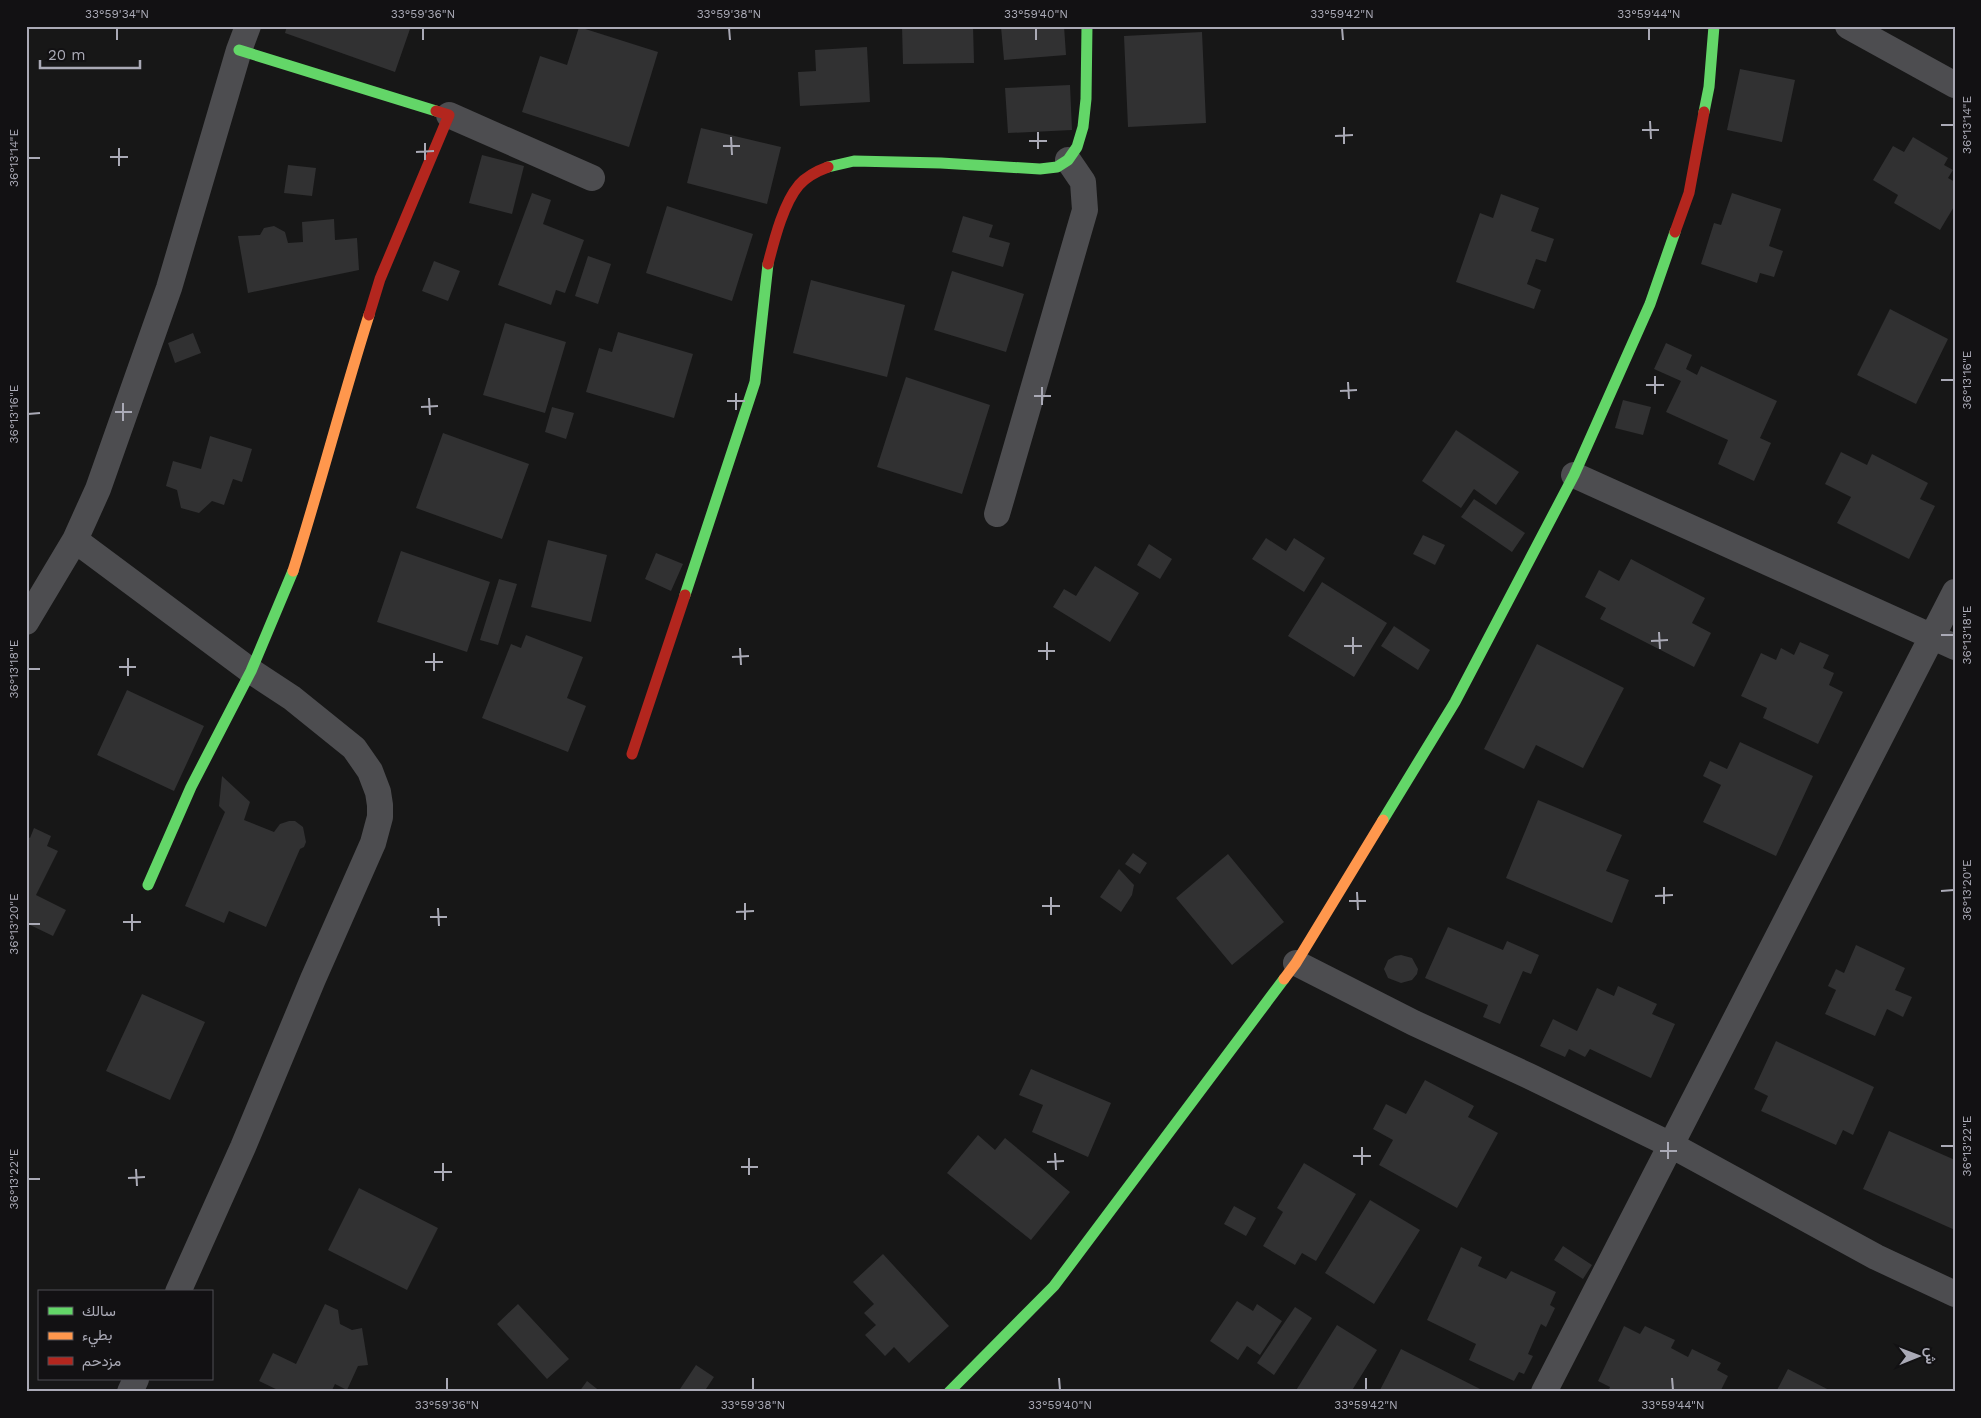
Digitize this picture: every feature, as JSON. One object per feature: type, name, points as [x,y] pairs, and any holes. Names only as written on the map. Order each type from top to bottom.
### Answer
[{"type":"street","points":[[632,754],[755,382],[768,265],[780,221],[798,186],[813,173],[829,166],[854,161],[942,163],[1040,169],[1057,167],[1068,160],[1077,147],[1083,127],[1086,99],[1087,26]]},
{"type":"street","points":[[949,1392],[1054,1286],[1296,963],[1455,702],[1574,475],[1650,304],[1689,192],[1709,87],[1714,26]]},
{"type":"street","points":[[1848,26],[1955,85]]},
{"type":"street","points":[[26,622],[75,540],[98,489],[169,288],[243,38],[449,115],[592,178]]},
{"type":"street","points":[[148,885],[191,787],[252,671],[288,582],[313,508],[347,383],[380,279],[449,115]]},
{"type":"street","points":[[997,514],[1085,210],[1083,182],[1068,160]]},
{"type":"street","points":[[1574,475],[1943,641]]},
{"type":"street","points":[[75,540],[252,671],[292,698],[354,748],[370,770],[375,781],[380,805],[380,817],[373,843],[313,979],[243,1147],[179,1290]]},
{"type":"street","points":[[1544,1392],[1671,1145],[1943,641],[1955,592]]},
{"type":"street","points":[[1296,963],[1414,1023],[1671,1145],[1876,1257],[1955,1294]]},
{"type":"street","points":[[130,1392],[136,1380]]},
{"type":"building","points":[[287,26],[411,26],[395,72],[285,33]]},
{"type":"building","points":[[840,26],[883,26],[883,29],[840,28]]},
{"type":"building","points":[[902,26],[973,26],[974,63],[903,64]]},
{"type":"building","points":[[1064,26],[1066,55],[1004,60],[1001,27]]},
{"type":"building","points":[[579,27],[658,52],[629,147],[522,112],[540,56],[567,65]]},
{"type":"building","points":[[1202,32],[1206,123],[1128,127],[1124,36]]},
{"type":"building","points":[[867,47],[870,102],[800,106],[798,72],[816,71],[815,50]]},
{"type":"building","points":[[1740,69],[1795,80],[1782,142],[1727,130]]},
{"type":"building","points":[[1070,85],[1072,130],[1008,133],[1005,88]]},
{"type":"building","points":[[701,128],[781,147],[767,204],[687,183]]},
{"type":"building","points":[[1913,137],[1948,158],[1944,165],[1953,170],[1948,178],[1955,182],[1955,205],[1940,230],[1894,203],[1898,195],[1873,180],[1893,146],[1904,152]]},
{"type":"building","points":[[482,155],[524,166],[512,214],[469,203]]},
{"type":"building","points":[[288,165],[316,168],[312,196],[284,193]]},
{"type":"building","points":[[532,193],[551,200],[543,224],[584,240],[565,293],[556,290],[551,305],[498,285]]},
{"type":"building","points":[[1732,193],[1781,209],[1769,246],[1783,251],[1774,277],[1760,273],[1757,283],[1701,264],[1714,223],[1721,225]]},
{"type":"building","points":[[1501,194],[1539,208],[1531,231],[1554,239],[1546,262],[1536,259],[1527,284],[1541,290],[1534,309],[1456,282],[1480,213],[1493,218]]},
{"type":"building","points":[[667,206],[753,234],[732,301],[646,273]]},
{"type":"building","points":[[963,216],[993,225],[989,237],[1010,243],[1003,267],[952,252]]},
{"type":"building","points":[[334,219],[335,240],[357,238],[359,270],[248,293],[238,236],[260,235],[264,228],[274,226],[285,232],[288,243],[303,242],[302,222]]},
{"type":"building","points":[[588,256],[611,264],[598,304],[575,296]]},
{"type":"building","points":[[434,261],[460,271],[448,301],[422,291]]},
{"type":"building","points":[[952,271],[1024,294],[1006,352],[934,330]]},
{"type":"building","points":[[811,280],[905,305],[887,377],[793,353]]},
{"type":"building","points":[[1890,309],[1948,339],[1916,404],[1857,375]]},
{"type":"building","points":[[505,323],[566,342],[545,413],[483,395]]},
{"type":"building","points":[[618,332],[693,354],[674,418],[586,392],[599,348],[612,352]]},
{"type":"building","points":[[193,333],[201,353],[175,363],[168,343]]},
{"type":"building","points":[[1666,343],[1692,355],[1686,369],[1697,375],[1701,366],[1777,401],[1760,438],[1771,443],[1754,481],[1718,464],[1728,440],[1666,412],[1681,381],[1654,369]]},
{"type":"building","points":[[906,377],[990,405],[962,494],[877,467]]},
{"type":"building","points":[[1623,400],[1651,407],[1643,435],[1615,428]]},
{"type":"building","points":[[552,407],[574,413],[566,439],[545,432]]},
{"type":"building","points":[[1456,430],[1519,472],[1496,505],[1474,489],[1461,508],[1422,481]]},
{"type":"building","points":[[443,433],[529,464],[502,539],[416,508]]},
{"type":"building","points":[[210,436],[252,449],[242,482],[233,479],[224,505],[212,501],[199,513],[181,508],[177,490],[166,486],[173,461],[201,469]]},
{"type":"building","points":[[1841,452],[1867,465],[1872,454],[1928,483],[1920,499],[1935,506],[1909,559],[1837,523],[1851,497],[1825,484]]},
{"type":"building","points":[[1474,499],[1525,533],[1512,552],[1461,517]]},
{"type":"building","points":[[1423,535],[1445,545],[1435,565],[1413,554]]},
{"type":"building","points":[[1266,538],[1286,551],[1294,538],[1325,558],[1304,592],[1252,559]]},
{"type":"building","points":[[548,540],[607,555],[591,622],[531,607]]},
{"type":"building","points":[[1149,544],[1172,559],[1160,579],[1137,565]]},
{"type":"building","points":[[401,551],[490,582],[467,652],[377,622]]},
{"type":"building","points":[[656,553],[683,564],[671,591],[645,579]]},
{"type":"building","points":[[1631,559],[1705,598],[1692,623],[1711,633],[1694,667],[1600,619],[1606,608],[1585,597],[1599,570],[1619,581]]},
{"type":"building","points":[[1095,566],[1139,593],[1110,642],[1053,607],[1064,589],[1076,596]]},
{"type":"building","points":[[499,579],[517,584],[498,645],[480,640]]},
{"type":"building","points":[[1322,582],[1387,623],[1354,677],[1288,636]]},
{"type":"building","points":[[1394,626],[1430,650],[1418,670],[1381,646]]},
{"type":"building","points":[[526,635],[583,657],[567,698],[586,706],[568,752],[482,718],[511,644],[521,648]]},
{"type":"building","points":[[1800,642],[1829,655],[1823,668],[1834,673],[1829,685],[1843,692],[1818,744],[1763,718],[1767,708],[1741,696],[1761,653],[1776,660],[1781,648],[1794,655]]},
{"type":"building","points":[[1537,644],[1624,688],[1583,768],[1536,745],[1524,769],[1484,749]]},
{"type":"building","points":[[127,690],[204,726],[174,791],[97,755]]},
{"type":"building","points":[[1740,742],[1813,776],[1776,856],[1703,822],[1721,785],[1703,776],[1710,761],[1727,769]]},
{"type":"building","points":[[222,776],[250,802],[244,820],[274,832],[280,824],[289,821],[295,821],[303,827],[306,842],[304,847],[300,849],[266,927],[229,911],[224,923],[185,906],[225,812],[219,806]]},
{"type":"building","points":[[1538,800],[1622,835],[1606,871],[1629,880],[1612,923],[1506,878]]},
{"type":"building","points":[[34,828],[51,836],[47,846],[58,851],[36,895],[66,910],[53,936],[26,923],[26,836],[30,838]]},
{"type":"building","points":[[1133,853],[1147,863],[1140,874],[1125,864]]},
{"type":"building","points":[[1228,854],[1284,922],[1232,965],[1176,898]]},
{"type":"building","points":[[1119,869],[1134,885],[1132,895],[1121,912],[1100,897]]},
{"type":"building","points":[[1448,927],[1503,950],[1507,941],[1539,955],[1531,974],[1523,971],[1500,1024],[1483,1017],[1488,1005],[1425,978]]},
{"type":"building","points":[[1856,945],[1905,968],[1895,990],[1912,997],[1903,1017],[1887,1009],[1875,1036],[1825,1014],[1836,990],[1828,986],[1836,969],[1844,973]]},
{"type":"building","points":[[1401,955],[1412,958],[1418,969],[1417,974],[1412,980],[1401,983],[1388,978],[1384,969],[1388,960]]},
{"type":"building","points":[[1618,986],[1657,1004],[1652,1014],[1675,1024],[1651,1078],[1590,1049],[1585,1057],[1569,1049],[1565,1057],[1540,1046],[1553,1019],[1577,1031],[1597,988],[1614,996]]},
{"type":"building","points":[[142,994],[205,1022],[170,1100],[106,1071]]},
{"type":"building","points":[[1776,1041],[1874,1087],[1853,1135],[1843,1130],[1836,1145],[1761,1111],[1768,1096],[1754,1089]]},
{"type":"building","points":[[1031,1069],[1111,1103],[1088,1157],[1032,1132],[1043,1105],[1019,1095]]},
{"type":"building","points":[[1425,1080],[1474,1106],[1468,1117],[1498,1133],[1457,1208],[1379,1165],[1393,1140],[1373,1129],[1386,1104],[1406,1114]]},
{"type":"building","points":[[1889,1131],[1955,1160],[1955,1230],[1863,1189]]},
{"type":"building","points":[[978,1135],[995,1150],[1005,1138],[1070,1192],[1031,1240],[947,1173]]},
{"type":"building","points":[[1304,1163],[1356,1194],[1316,1261],[1302,1253],[1295,1265],[1263,1246],[1283,1212],[1277,1208]]},
{"type":"building","points":[[359,1188],[438,1228],[407,1290],[328,1250]]},
{"type":"building","points":[[1370,1200],[1420,1230],[1374,1304],[1325,1273]]},
{"type":"building","points":[[1234,1206],[1256,1218],[1246,1236],[1224,1224]]},
{"type":"building","points":[[1563,1246],[1592,1265],[1583,1279],[1554,1260]]},
{"type":"building","points":[[1461,1247],[1482,1257],[1478,1266],[1506,1279],[1511,1271],[1556,1292],[1550,1305],[1555,1308],[1546,1327],[1541,1324],[1528,1354],[1533,1356],[1524,1374],[1519,1372],[1514,1381],[1469,1360],[1476,1344],[1427,1320]]},
{"type":"building","points":[[883,1254],[949,1326],[909,1363],[894,1347],[885,1356],[865,1335],[876,1325],[864,1313],[874,1304],[853,1282]]},
{"type":"building","points":[[1237,1301],[1253,1311],[1257,1304],[1282,1321],[1260,1355],[1247,1346],[1238,1360],[1210,1341]]},
{"type":"building","points":[[325,1304],[338,1310],[340,1324],[352,1330],[362,1328],[368,1365],[358,1366],[347,1390],[335,1384],[332,1390],[336,1392],[282,1392],[259,1381],[273,1353],[296,1364]]},
{"type":"building","points":[[518,1304],[569,1359],[547,1379],[497,1324]]},
{"type":"building","points":[[1295,1307],[1312,1318],[1274,1375],[1257,1363]]},
{"type":"building","points":[[1337,1325],[1377,1350],[1351,1392],[1295,1392]]},
{"type":"building","points":[[1624,1326],[1640,1334],[1645,1326],[1675,1340],[1671,1348],[1688,1357],[1692,1349],[1721,1363],[1717,1370],[1728,1376],[1720,1392],[1608,1392],[1610,1387],[1598,1381]]},
{"type":"building","points":[[1401,1349],[1486,1392],[1379,1392]]},
{"type":"building","points":[[696,1365],[714,1377],[704,1392],[678,1392]]},
{"type":"building","points":[[1788,1369],[1833,1392],[1776,1392]]},
{"type":"building","points":[[587,1381],[601,1392],[579,1392]]},
{"type":"traffic: fast","points":[[828,167],[854,161],[941,163],[1040,169],[1057,167],[1068,160],[1077,147],[1083,127],[1086,99],[1087,26]]},
{"type":"traffic: fast","points":[[1704,112],[1709,87],[1714,26]]},
{"type":"traffic: fast","points":[[239,50],[436,111]]},
{"type":"traffic: fast","points":[[1383,820],[1455,702],[1574,475],[1650,304],[1675,232]]},
{"type":"traffic: fast","points":[[685,595],[755,382],[768,264]]},
{"type":"traffic: fast","points":[[148,885],[191,787],[251,671],[293,571]]},
{"type":"traffic: fast","points":[[949,1392],[1054,1286],[1284,979]]},
{"type":"traffic: slow","points":[[293,571],[369,315]]},
{"type":"traffic: slow","points":[[1284,979],[1296,963],[1383,820]]},
{"type":"traffic: jam","points":[[369,315],[380,279],[449,115],[436,111]]},
{"type":"traffic: jam","points":[[1675,232],[1689,193],[1704,112]]},
{"type":"traffic: jam","points":[[768,264],[780,223],[793,193],[805,179],[828,167]]},
{"type":"traffic: jam","points":[[632,754],[685,595]]}]
